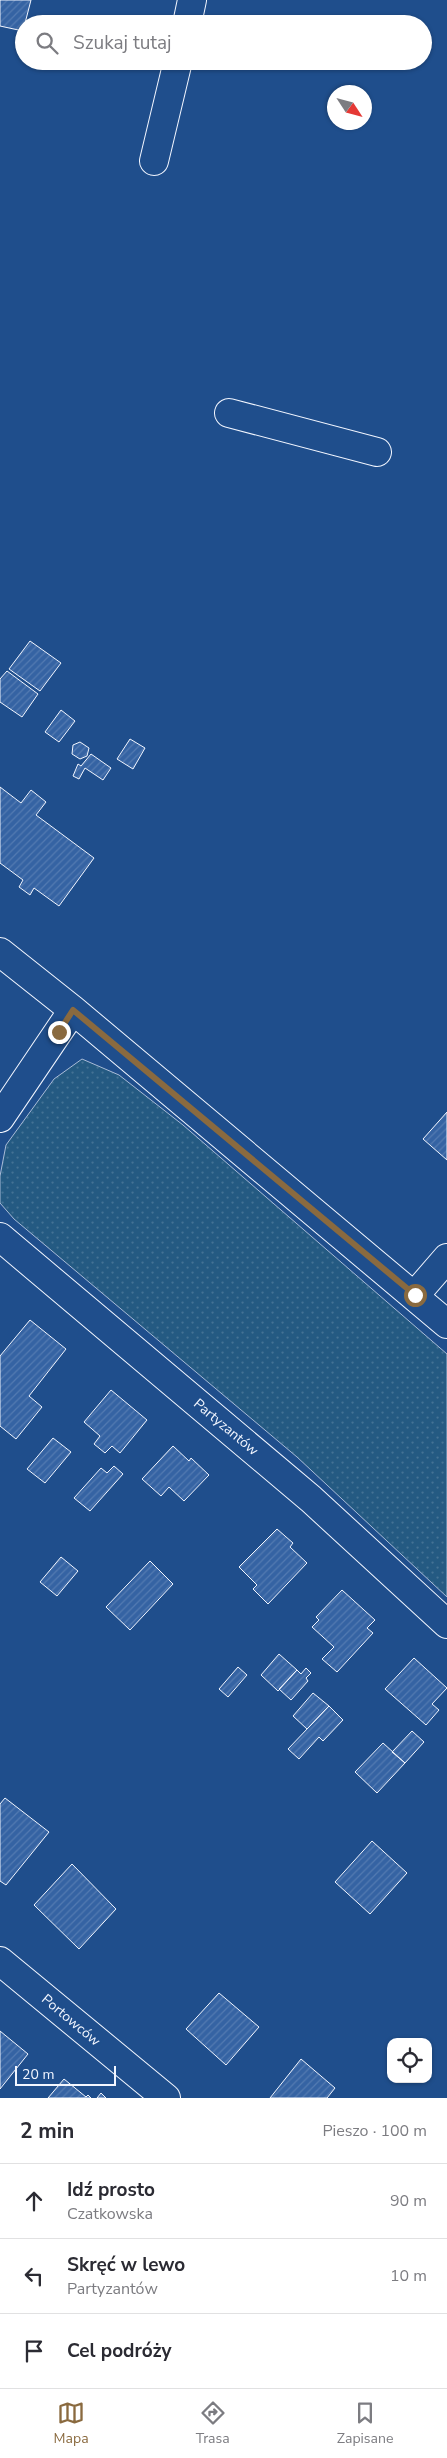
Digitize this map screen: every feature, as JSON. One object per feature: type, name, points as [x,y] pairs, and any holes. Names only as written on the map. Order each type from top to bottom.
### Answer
[{"type":"street","points":[[189,15],[192,0]]},
{"type":"street","points":[[154,162],[176,70]]},
{"type":"street","points":[[228,413],[377,452]]},
{"type":"street","points":[[0,952],[73,1010],[415,1295],[447,1324]]},
{"type":"street","points":[[0,1118],[73,1010]]},
{"type":"street","name":"Partyzantów","points":[[0,1237],[311,1499],[447,1624]]},
{"type":"street","points":[[415,1295],[447,1258]]},
{"type":"street","name":"Portowców","points":[[0,1961],[166,2098]]},
{"type":"shaded area","points":[[82,1059],[119,1075],[183,1125],[447,1354],[447,1597],[297,1457],[14,1219],[0,1203],[0,1176],[6,1145],[54,1079]]},
{"type":"building","points":[[0,0],[31,0],[27,15],[15,15],[15,29],[0,26]]},
{"type":"building","points":[[30,641],[61,663],[40,691],[9,669]]},
{"type":"building","points":[[7,671],[38,694],[22,717],[0,702],[0,679]]},
{"type":"building","points":[[61,710],[75,721],[59,742],[45,732]]},
{"type":"building","points":[[130,739],[145,748],[133,769],[117,759]]},
{"type":"building","points":[[80,742],[89,748],[87,756],[80,759],[72,754],[73,745]]},
{"type":"building","points":[[91,754],[111,768],[103,780],[85,768],[79,779],[73,776],[78,764],[81,766]]},
{"type":"building","points":[[0,787],[21,803],[31,790],[46,802],[36,815],[94,858],[59,906],[34,888],[30,895],[19,887],[23,880],[0,863]]},
{"type":"building","points":[[447,1112],[447,1160],[423,1139]]},
{"type":"building","points":[[30,1320],[66,1349],[29,1396],[42,1407],[16,1439],[0,1426],[0,1356]]},
{"type":"building","points":[[111,1390],[147,1420],[120,1453],[112,1446],[105,1453],[94,1444],[100,1436],[84,1422]]},
{"type":"building","points":[[53,1438],[71,1452],[45,1483],[27,1469]]},
{"type":"building","points":[[173,1446],[189,1461],[191,1458],[209,1475],[184,1501],[169,1487],[161,1496],[142,1479]]},
{"type":"building","points":[[114,1466],[123,1474],[90,1511],[74,1498],[101,1468],[107,1473]]},
{"type":"building","points":[[277,1529],[293,1543],[290,1547],[307,1563],[268,1604],[253,1589],[257,1585],[239,1567]]},
{"type":"building","points":[[61,1557],[78,1571],[57,1596],[40,1582]]},
{"type":"building","points":[[150,1561],[173,1584],[130,1630],[106,1607]]},
{"type":"building","points":[[342,1590],[375,1620],[367,1628],[373,1633],[337,1672],[322,1659],[334,1647],[312,1627],[319,1620],[316,1617]]},
{"type":"building","points":[[279,1654],[297,1670],[278,1691],[261,1675]]},
{"type":"building","points":[[414,1658],[447,1688],[432,1704],[439,1710],[426,1725],[385,1689]]},
{"type":"building","points":[[238,1667],[247,1675],[228,1697],[219,1689]]},
{"type":"building","points":[[306,1668],[311,1673],[306,1678],[308,1681],[291,1700],[279,1689],[297,1670],[301,1674]]},
{"type":"building","points":[[313,1693],[329,1706],[307,1729],[293,1716]]},
{"type":"building","points":[[329,1706],[343,1720],[323,1741],[319,1737],[299,1759],[288,1749]]},
{"type":"building","points":[[412,1731],[424,1742],[405,1763],[392,1752]]},
{"type":"building","points":[[383,1743],[405,1763],[377,1793],[355,1772]]},
{"type":"building","points":[[5,1798],[49,1832],[6,1885],[0,1881],[0,1804]]},
{"type":"building","points":[[372,1841],[407,1873],[370,1914],[335,1882]]},
{"type":"building","points":[[72,1864],[116,1909],[79,1949],[34,1905]]},
{"type":"building","points":[[219,1993],[259,2027],[226,2065],[186,2029]]},
{"type":"building","points":[[0,2031],[28,2054],[0,2089]]},
{"type":"building","points":[[301,2059],[335,2088],[327,2098],[270,2098]]},
{"type":"building","points":[[64,2079],[86,2097],[88,2095],[91,2098],[48,2098]]},
{"type":"building","points":[[101,2093],[106,2098],[97,2098]]},
{"type":"route","points":[[59,1032],[73,1010],[415,1295]]}]
